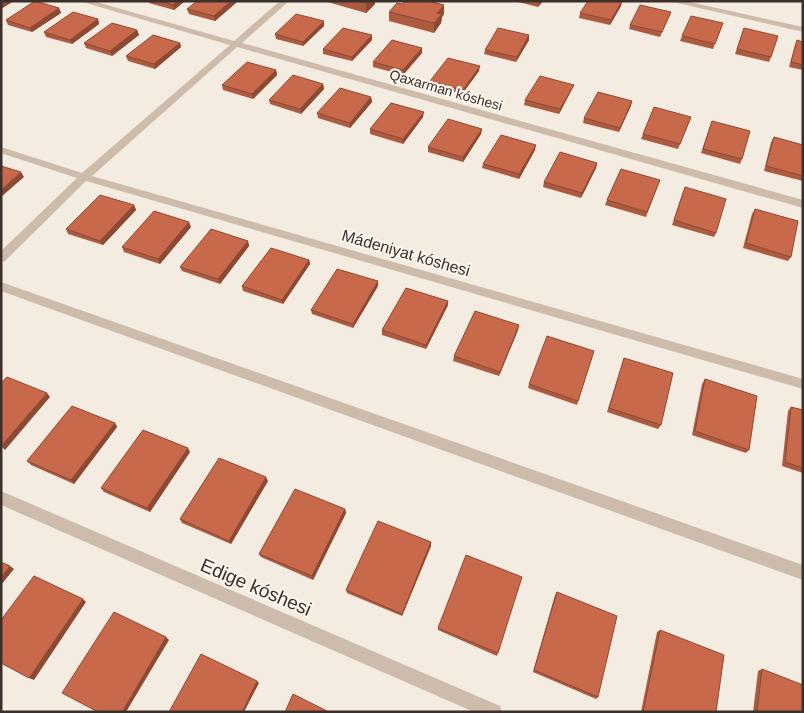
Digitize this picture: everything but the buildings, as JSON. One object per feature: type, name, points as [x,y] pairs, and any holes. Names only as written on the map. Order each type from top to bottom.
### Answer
[{"type":"street","name":"Qaxarman kóshesi","points":[[83,1],[803,204]]},
{"type":"street","points":[[1,258],[84,176],[236,45],[284,1]]},
{"type":"street","points":[[673,1],[803,30]]},
{"type":"street","name":"Mádeniyat kóshesi","points":[[1,150],[84,176],[803,384]]},
{"type":"street","points":[[1,286],[803,573]]},
{"type":"street","name":"Edige kóshesi","points":[[1,498],[494,712]]}]
